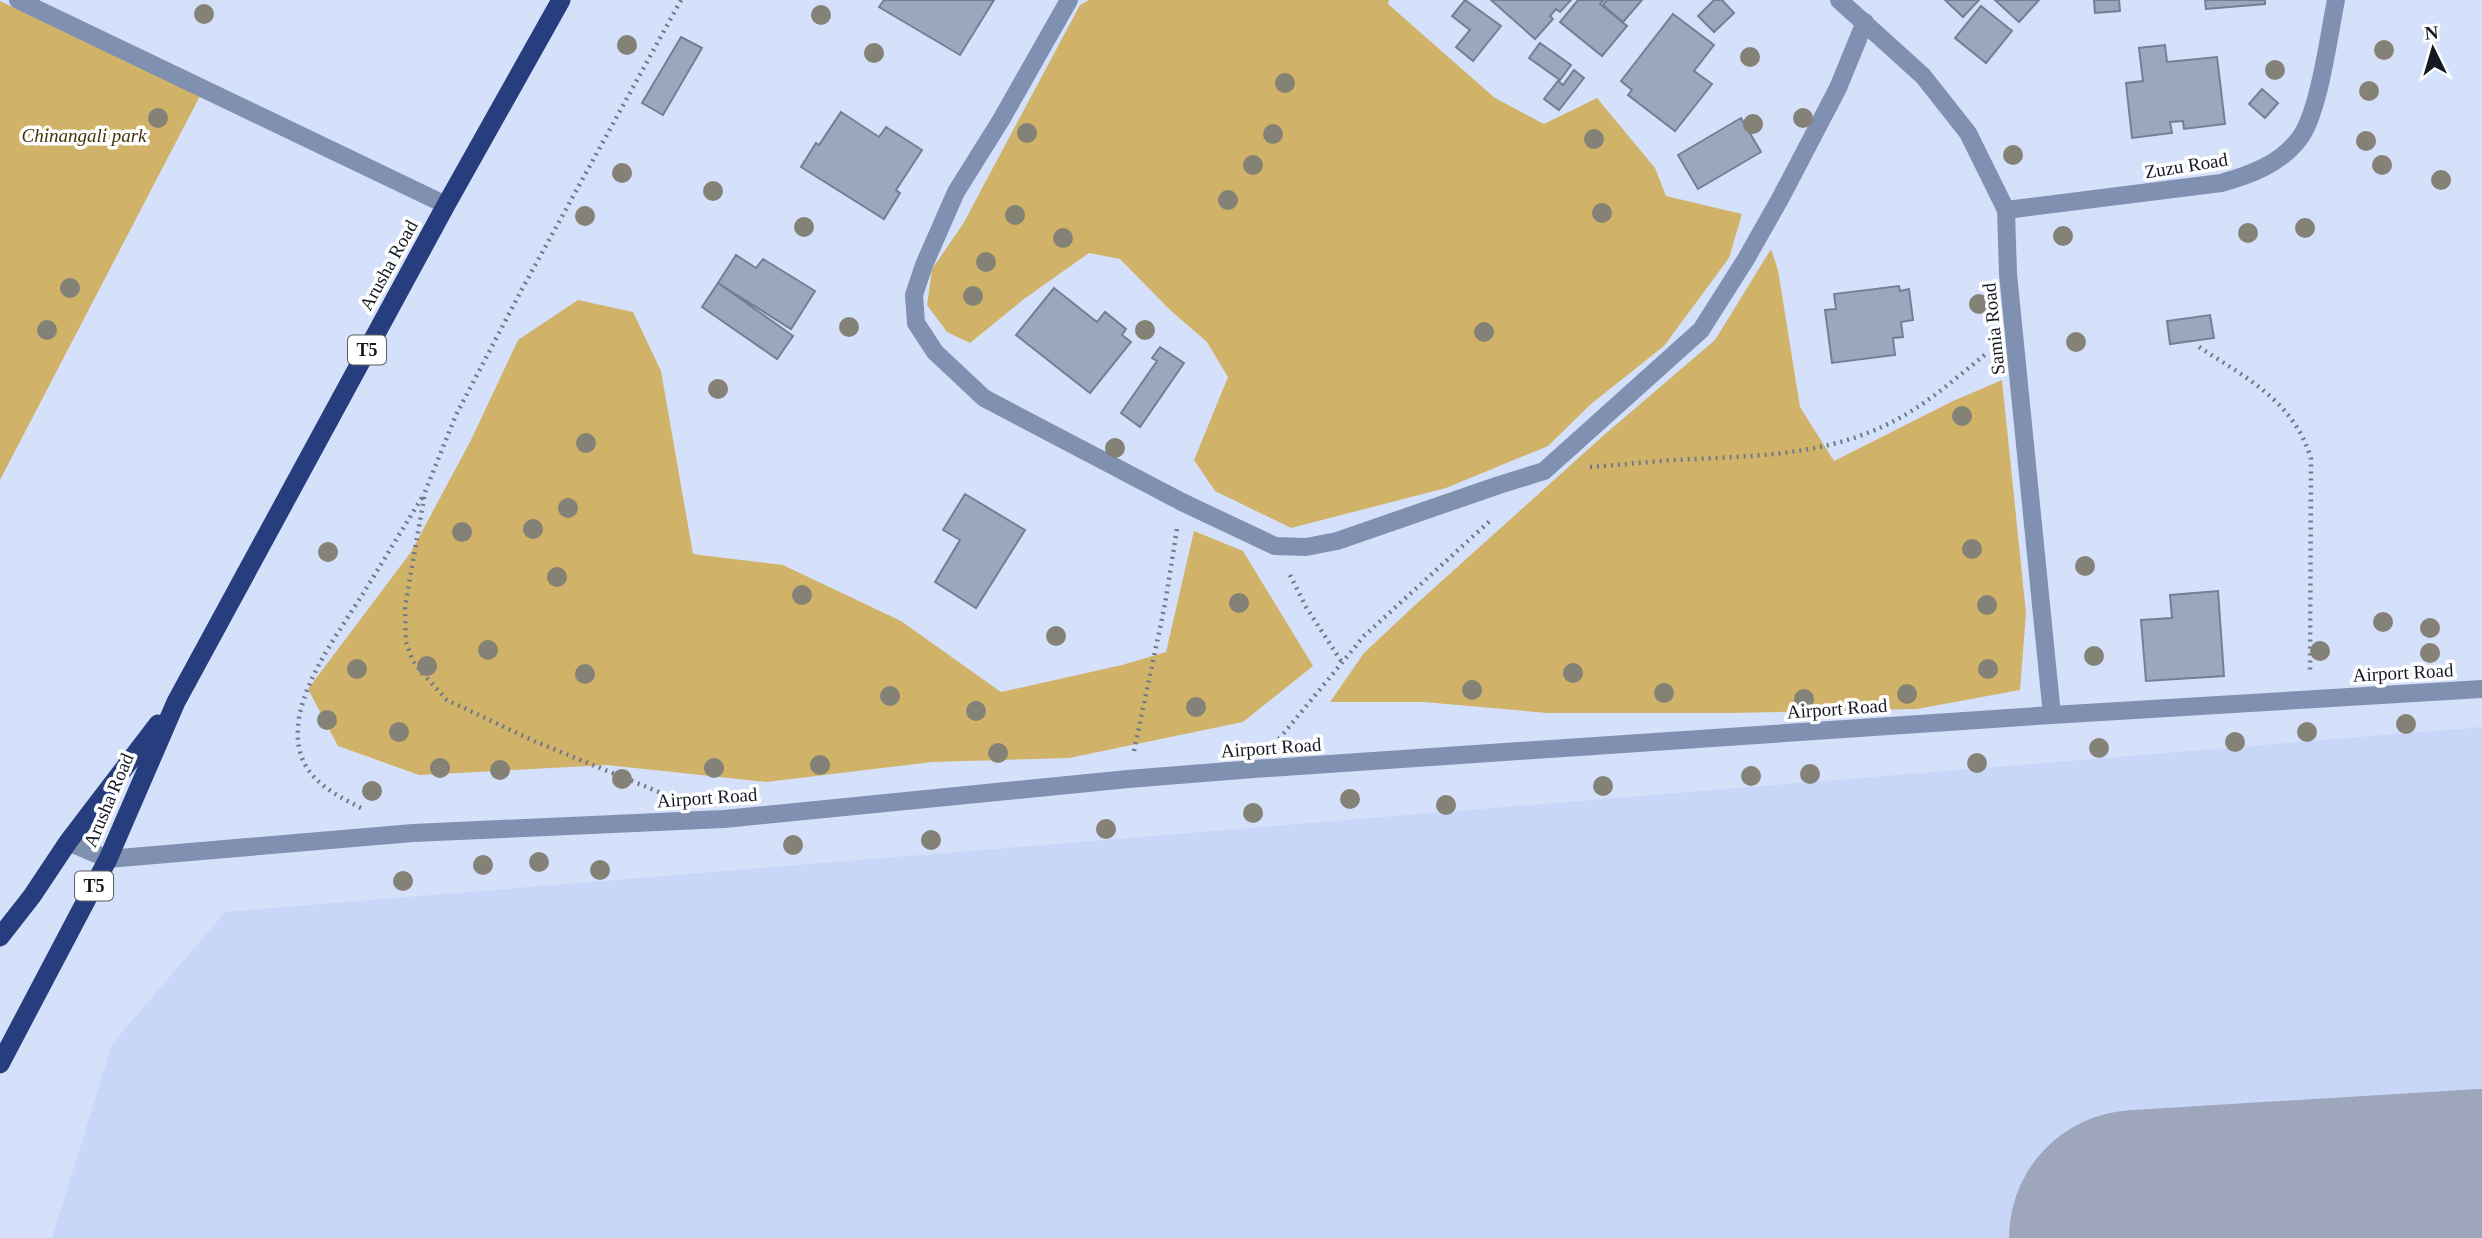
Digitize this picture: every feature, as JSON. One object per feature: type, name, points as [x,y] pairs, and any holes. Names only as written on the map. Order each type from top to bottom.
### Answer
[{"type":"highway","name":"Arusha Road","points":[[0,1064],[108,859],[176,702],[446,205],[561,0]]},
{"type":"highway","name":"Arusha Road","points":[[0,937],[32,896],[68,842],[176,702]]},
{"type":"street","points":[[18,0],[446,205]]},
{"type":"street","points":[[1069,0],[1001,120],[956,192],[914,295],[916,323],[935,352],[984,398],[1182,502],[1275,546],[1306,547],[1337,541],[1544,471],[1701,330],[1780,199],[1838,88],[1865,22]]},
{"type":"street","name":"Samia Road","points":[[1839,0],[1923,75],[1968,133],[2006,210],[2008,274],[2052,715]]},
{"type":"street","name":"Zuzu Road","points":[[2006,210],[2221,183],[2251,175],[2277,160],[2300,139],[2312,116],[2336,0]]},
{"type":"street","name":"Airport Road","points":[[68,842],[108,859],[413,834],[724,819],[1254,769],[2482,689]]},
{"type":"path","points":[[413,834],[317,783],[306,767],[299,747],[297,724],[316,670],[425,492],[462,404],[521,290],[681,0]]},
{"type":"path","points":[[1544,471],[1775,455],[1858,436],[1913,411],[2015,333]]},
{"type":"path","points":[[2199,347],[2259,386],[2294,420],[2306,439],[2311,459],[2310,699]]},
{"type":"path","points":[[425,492],[405,607],[406,642],[413,661],[422,674],[447,700],[534,741],[661,793]]},
{"type":"path","points":[[1128,779],[1165,604],[1182,502]]},
{"type":"path","points":[[1254,769],[1364,636],[1494,517]]},
{"type":"path","points":[[1275,546],[1306,607],[1343,664]]},
{"type":"shaded area","points":[[2482,727],[2482,1238],[52,1238],[112,1044],[225,912]]},
{"type":"green space","points":[[1089,0],[1389,0],[1388,4],[1495,98],[1544,124],[1597,98],[1655,168],[1666,196],[1742,214],[1729,258],[1664,346],[1591,404],[1548,446],[1446,488],[1291,528],[1215,491],[1194,460],[1228,377],[1207,342],[1170,310],[1120,259],[1089,253],[1024,299],[970,343],[947,332],[927,305],[932,269],[963,224],[1080,5]]},
{"type":"green space","name":"Chinangali park","points":[[0,1],[200,96],[0,480]]},
{"type":"green space","points":[[1771,249],[1778,270],[1800,407],[1834,461],[1953,401],[2002,380],[2026,613],[2020,690],[1917,709],[1730,713],[1547,713],[1424,702],[1330,702],[1364,653],[1604,435],[1715,340]]},
{"type":"green space","points":[[578,300],[633,312],[661,371],[693,554],[783,565],[901,621],[1001,692],[1122,665],[1166,652],[1194,531],[1243,551],[1313,666],[1243,722],[1069,758],[932,762],[766,782],[607,765],[419,775],[338,746],[308,689],[411,552],[471,440],[518,340]]},
{"type":"building","points":[[884,0],[994,0],[960,55],[879,7]]},
{"type":"building","points":[[1465,0],[1501,26],[1473,61],[1456,47],[1470,30],[1452,16]]},
{"type":"building","points":[[1491,0],[1571,0],[1560,12],[1556,9],[1550,16],[1553,19],[1535,39]]},
{"type":"building","points":[[1578,0],[1604,0],[1600,4],[1627,26],[1602,56],[1560,22]]},
{"type":"building","points":[[1607,0],[1642,0],[1623,22],[1603,5]]},
{"type":"building","points":[[1714,0],[1722,0],[1734,13],[1714,32],[1698,16]]},
{"type":"building","points":[[1945,0],[1979,0],[1963,17]]},
{"type":"building","points":[[1995,0],[2039,0],[2019,22]]},
{"type":"building","points":[[2094,0],[2119,0],[2120,11],[2095,13]]},
{"type":"building","points":[[2205,0],[2265,0],[2265,4],[2206,9]]},
{"type":"building","points":[[1981,6],[2012,31],[1986,63],[1955,38]]},
{"type":"building","points":[[1673,14],[1714,45],[1694,71],[1712,84],[1675,131],[1628,95],[1632,90],[1621,81]]},
{"type":"building","points":[[681,37],[702,48],[663,115],[642,103]]},
{"type":"building","points":[[1540,43],[1571,65],[1560,80],[1529,58]]},
{"type":"building","points":[[2165,45],[2167,62],[2217,57],[2225,124],[2184,129],[2183,121],[2170,122],[2172,133],[2132,138],[2126,83],[2143,81],[2139,48]]},
{"type":"building","points":[[1574,70],[1584,78],[1559,110],[1544,99],[1558,81],[1563,85]]},
{"type":"building","points":[[2262,89],[2278,103],[2265,118],[2249,104]]},
{"type":"building","points":[[841,112],[879,137],[886,127],[922,150],[896,190],[900,193],[884,219],[801,167]]},
{"type":"building","points":[[1741,118],[1761,152],[1698,189],[1678,155]]},
{"type":"building","points":[[736,255],[756,268],[763,259],[815,291],[791,329],[718,283]]},
{"type":"building","points":[[718,283],[793,336],[777,359],[702,307]]},
{"type":"building","points":[[1899,286],[1900,291],[1909,289],[1913,320],[1901,322],[1903,337],[1893,338],[1895,355],[1832,363],[1825,310],[1836,309],[1834,294]]},
{"type":"building","points":[[1054,288],[1097,322],[1105,312],[1126,329],[1122,335],[1131,342],[1090,393],[1016,335]]},
{"type":"building","points":[[2210,315],[2214,338],[2170,344],[2167,321]]},
{"type":"building","points":[[1160,347],[1184,363],[1140,427],[1121,413],[1157,361],[1152,358]]},
{"type":"building","points":[[965,494],[1025,530],[976,608],[935,582],[960,540],[943,530]]},
{"type":"building","points":[[2218,591],[2224,676],[2146,681],[2141,620],[2172,618],[2170,595]]},
{"type":"runway","points":[[2137,1238],[2482,1217]]}]
